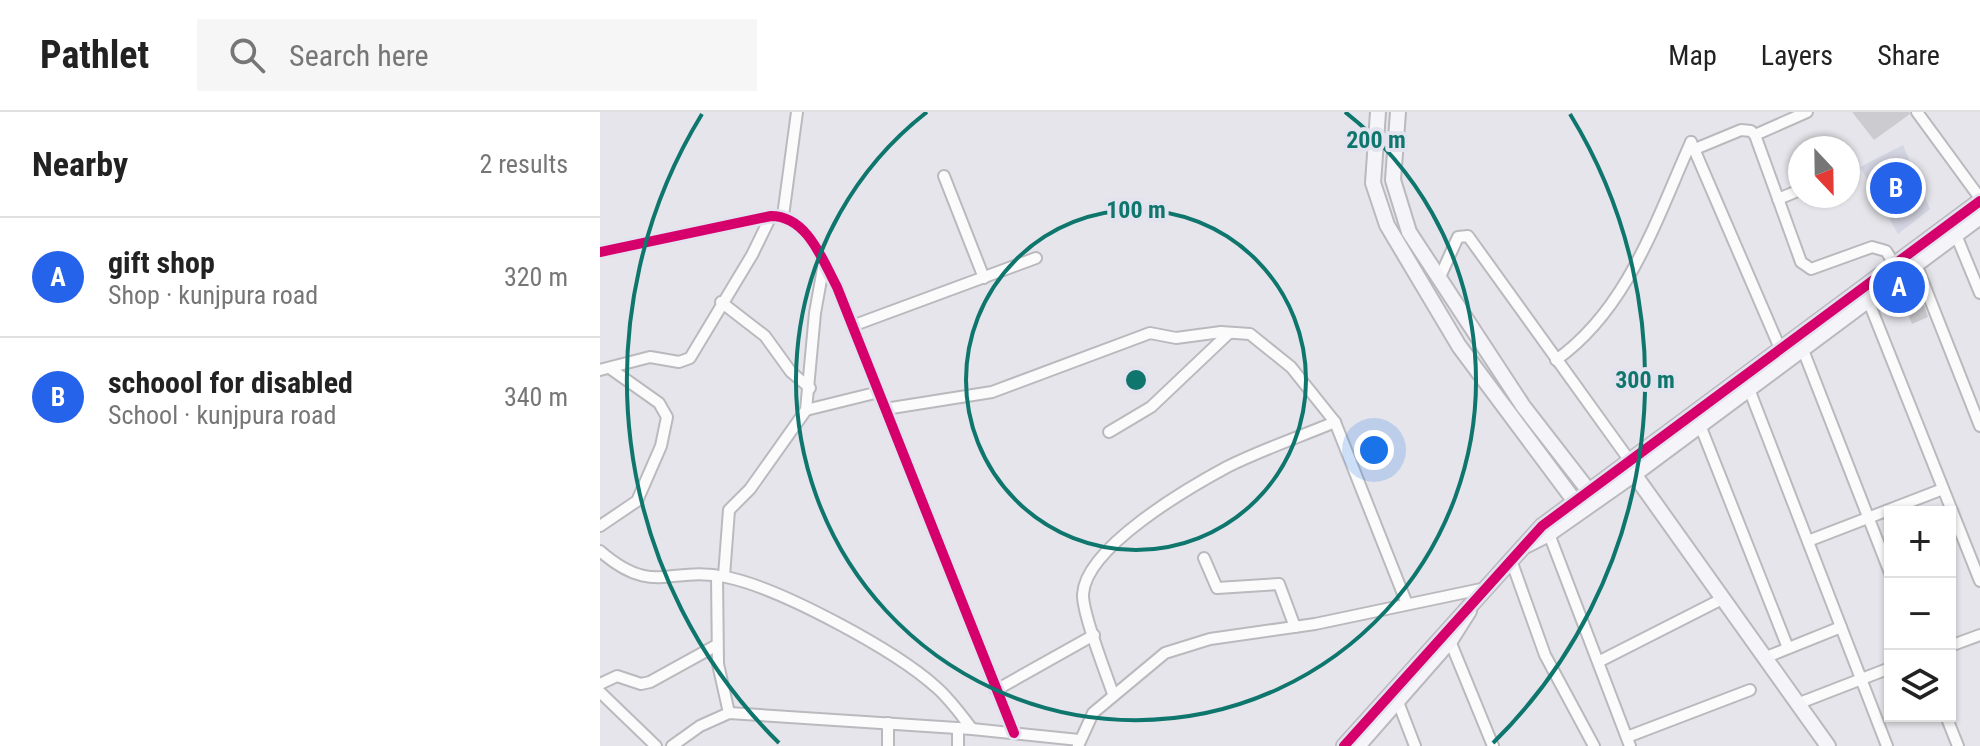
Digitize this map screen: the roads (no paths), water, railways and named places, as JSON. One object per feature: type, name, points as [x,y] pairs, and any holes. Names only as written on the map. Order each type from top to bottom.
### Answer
[{"type":"street","points":[[783,216],[797,112]]},
{"type":"street","points":[[1378,112],[1373,147],[1373,183],[1387,225],[1459,346],[1577,506]]},
{"type":"street","points":[[1398,112],[1393,180],[1409,232],[1523,406],[1592,496]]},
{"type":"street","points":[[1755,135],[1807,112]]},
{"type":"street","points":[[1527,545],[1533,534],[1632,468],[1897,270],[1980,200],[1917,112]]},
{"type":"street","points":[[1695,149],[1741,130],[1747,129],[1755,135],[1804,267],[1817,267],[1872,247],[1886,251],[1897,270]]},
{"type":"street","points":[[1556,360],[1577,345],[1611,307],[1643,250],[1691,142],[1784,356]]},
{"type":"street","points":[[944,176],[984,278]]},
{"type":"street","points":[[1778,199],[1788,195]]},
{"type":"street","points":[[606,369],[650,357],[687,361],[752,255],[771,216]]},
{"type":"street","points":[[600,252],[771,216],[783,216],[799,225],[824,263],[852,326],[1014,733]]},
{"type":"street","points":[[1632,468],[1700,425],[1749,389],[1784,356],[1803,350],[1868,300],[1897,270],[1916,264],[1980,217]]},
{"type":"street","points":[[1956,235],[1980,293]]},
{"type":"street","points":[[1439,279],[1453,244],[1458,237],[1468,236],[1828,746]]},
{"type":"street","points":[[852,326],[1036,258]]},
{"type":"street","points":[[729,713],[717,645],[720,576],[729,510],[750,489],[806,410],[815,313],[824,263]]},
{"type":"street","points":[[1916,264],[1980,426]]},
{"type":"street","points":[[1868,300],[1980,581]]},
{"type":"street","points":[[721,302],[765,336],[791,372],[810,388]]},
{"type":"street","points":[[885,409],[992,392],[1150,333],[1182,338],[1250,334],[1291,367],[1335,422],[1407,604]]},
{"type":"street","points":[[1109,432],[1151,407],[1229,333]]},
{"type":"street","points":[[1803,350],[1884,558]]},
{"type":"street","points":[[600,526],[637,501],[661,446],[667,417],[659,403],[606,369]]},
{"type":"street","points":[[1749,389],[1887,746]]},
{"type":"street","points":[[806,410],[879,392]]},
{"type":"street","points":[[1113,694],[1083,596],[1089,572],[1105,552],[1171,501],[1228,467],[1335,422]]},
{"type":"street","points":[[1700,425],[1788,648]]},
{"type":"street","points":[[1808,541],[1943,489]]},
{"type":"street","points":[[1358,746],[1450,641],[1471,607],[1511,560],[1527,545],[1549,534],[1577,506]]},
{"type":"street","points":[[1549,534],[1628,741],[1750,690]]},
{"type":"street","points":[[600,551],[632,575],[720,576],[792,601],[903,663],[937,687],[972,729]]},
{"type":"street","points":[[1204,558],[1217,588],[1279,584],[1295,627]]},
{"type":"street","points":[[1511,560],[1545,655],[1594,746]]},
{"type":"street","points":[[672,746],[700,726],[729,713],[972,729],[1079,743],[1093,713],[1165,653],[1210,639],[1295,627],[1486,588]]},
{"type":"street","points":[[1600,661],[1722,599]]},
{"type":"street","points":[[1344,746],[1451,622],[1471,607]]},
{"type":"street","points":[[1764,658],[1841,627]]},
{"type":"street","points":[[996,690],[1094,635]]},
{"type":"street","points":[[1956,644],[1980,635]]},
{"type":"street","points":[[1450,641],[1493,746]]},
{"type":"street","points":[[600,684],[617,676],[641,684],[650,682],[717,645]]},
{"type":"street","points":[[1797,704],[1884,670]]},
{"type":"street","points":[[600,692],[656,746]]},
{"type":"street","points":[[1398,702],[1415,746]]},
{"type":"street","points":[[1948,722],[1958,746]]},
{"type":"street","points":[[888,723],[888,746]]},
{"type":"street","points":[[958,728],[958,746]]},
{"type":"place","name":"schoool for disabled","points":[[1896,188]]},
{"type":"place","name":"gift shop","points":[[1899,287]]}]
